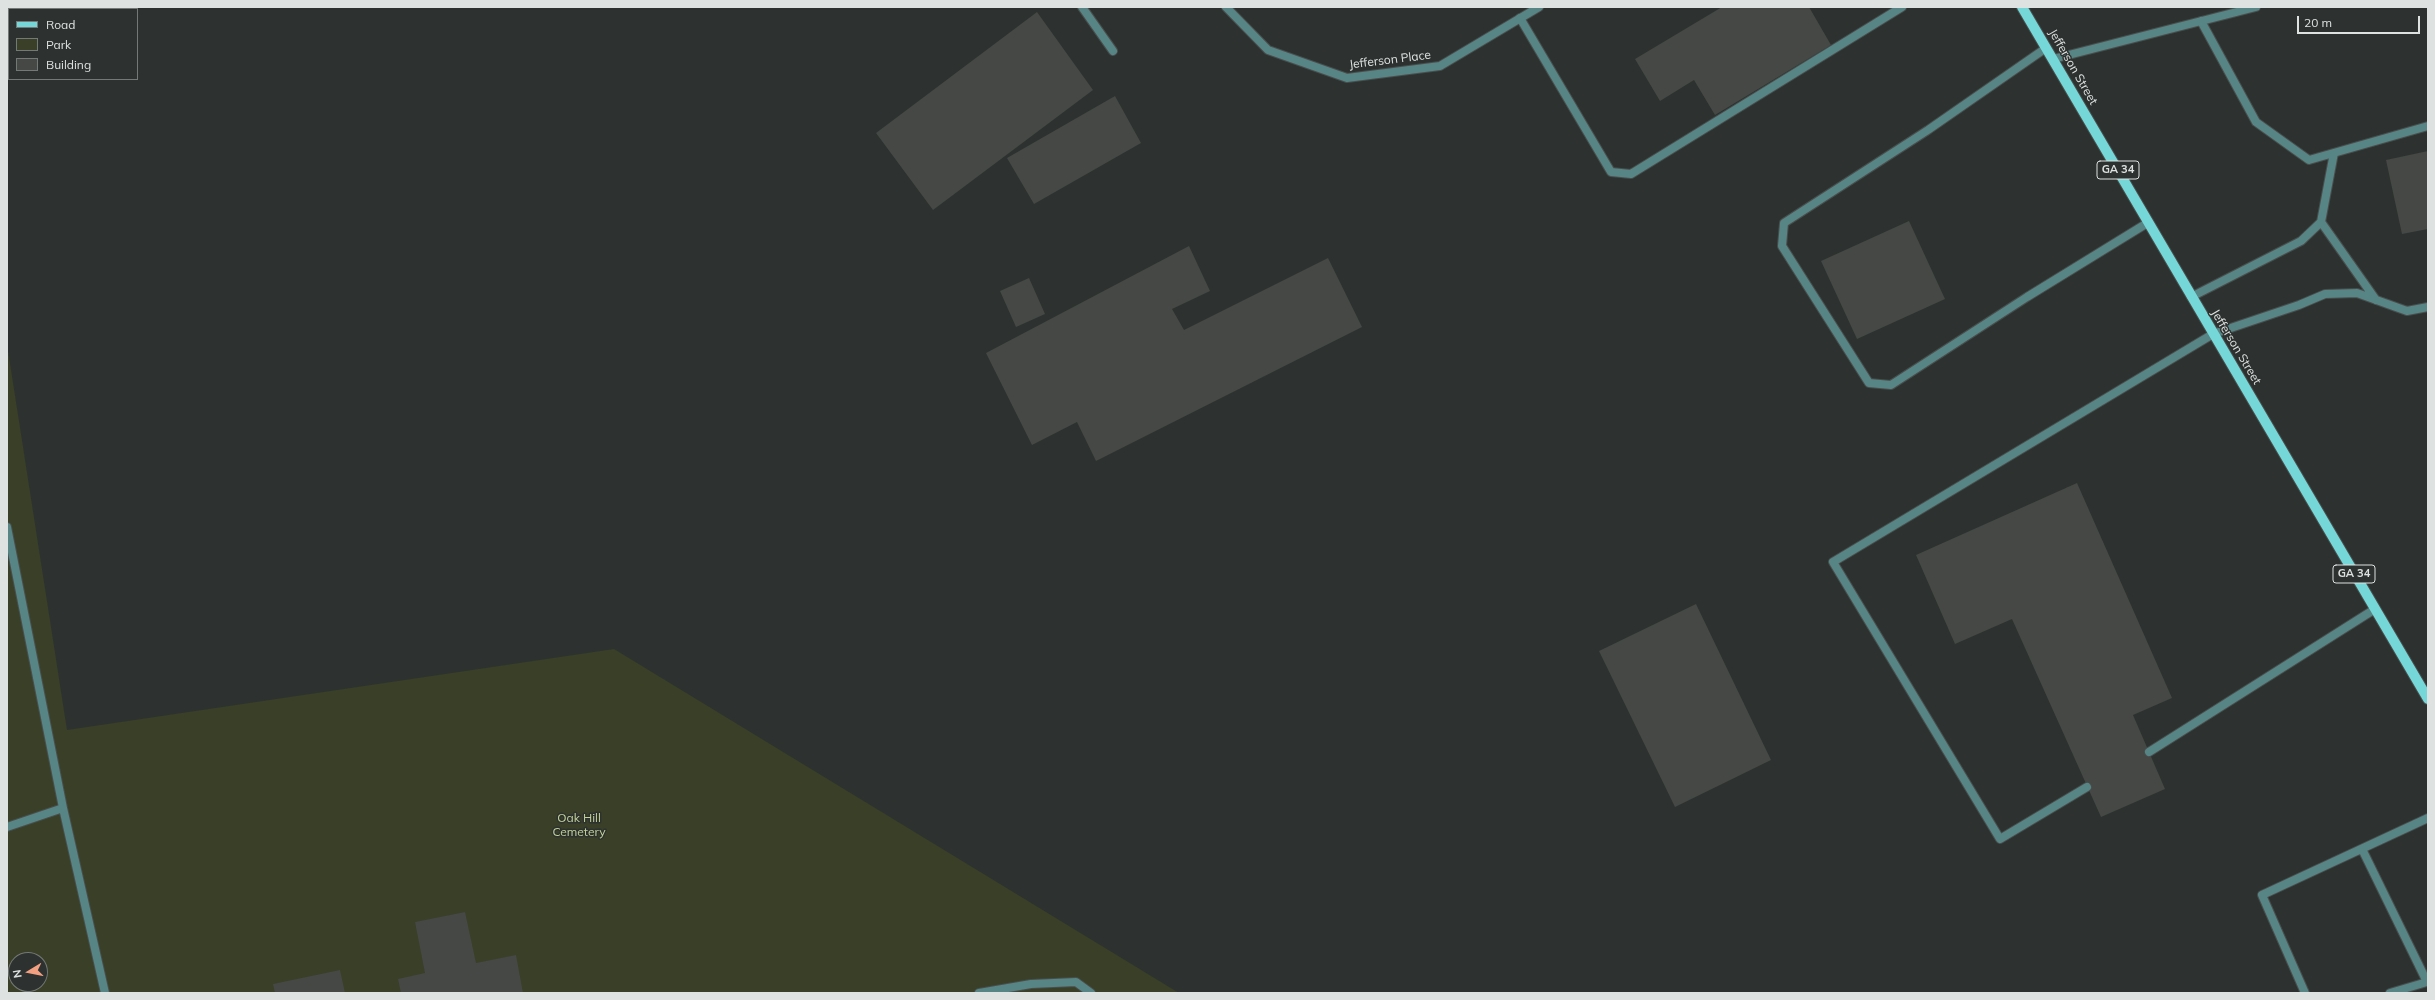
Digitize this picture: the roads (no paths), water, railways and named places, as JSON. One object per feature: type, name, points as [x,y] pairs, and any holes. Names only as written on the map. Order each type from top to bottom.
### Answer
[{"type":"main road","name":"Jefferson Street","points":[[2022,7],[2149,222],[2191,298],[2428,699]]},
{"type":"street","points":[[1082,7],[1114,50]]},
{"type":"street","name":"Jefferson Place","points":[[1226,7],[1268,50],[1348,78],[1440,66],[1539,7]]},
{"type":"street","points":[[1520,18],[1611,172],[1631,174],[1902,7]]},
{"type":"street","points":[[2052,59],[2256,7]]},
{"type":"street","points":[[2201,21],[2256,122],[2309,160],[2428,126]]},
{"type":"street","points":[[2046,48],[1928,130],[1784,223],[1782,246],[1869,383],[1891,385],[2027,297],[2149,222]]},
{"type":"street","points":[[2191,298],[2301,241],[2321,222],[2334,153]]},
{"type":"street","points":[[2321,222],[2376,300]]},
{"type":"street","points":[[2087,787],[2000,839],[1833,562],[2213,334],[2299,305],[2325,294],[2357,293],[2407,311],[2428,307]]},
{"type":"street","points":[[7,527],[8,540],[63,808],[105,993]]},
{"type":"street","points":[[2149,752],[2375,609]]},
{"type":"street","points":[[7,827],[63,808]]},
{"type":"street","points":[[2305,993],[2262,895],[2428,818]]},
{"type":"street","points":[[2362,849],[2427,982],[2390,993]]},
{"type":"street","points":[[979,993],[1031,984],[1076,982],[1091,993]]},
{"type":"park label","name":"Oak Hill Cemetery","points":[[579,825]]}]
